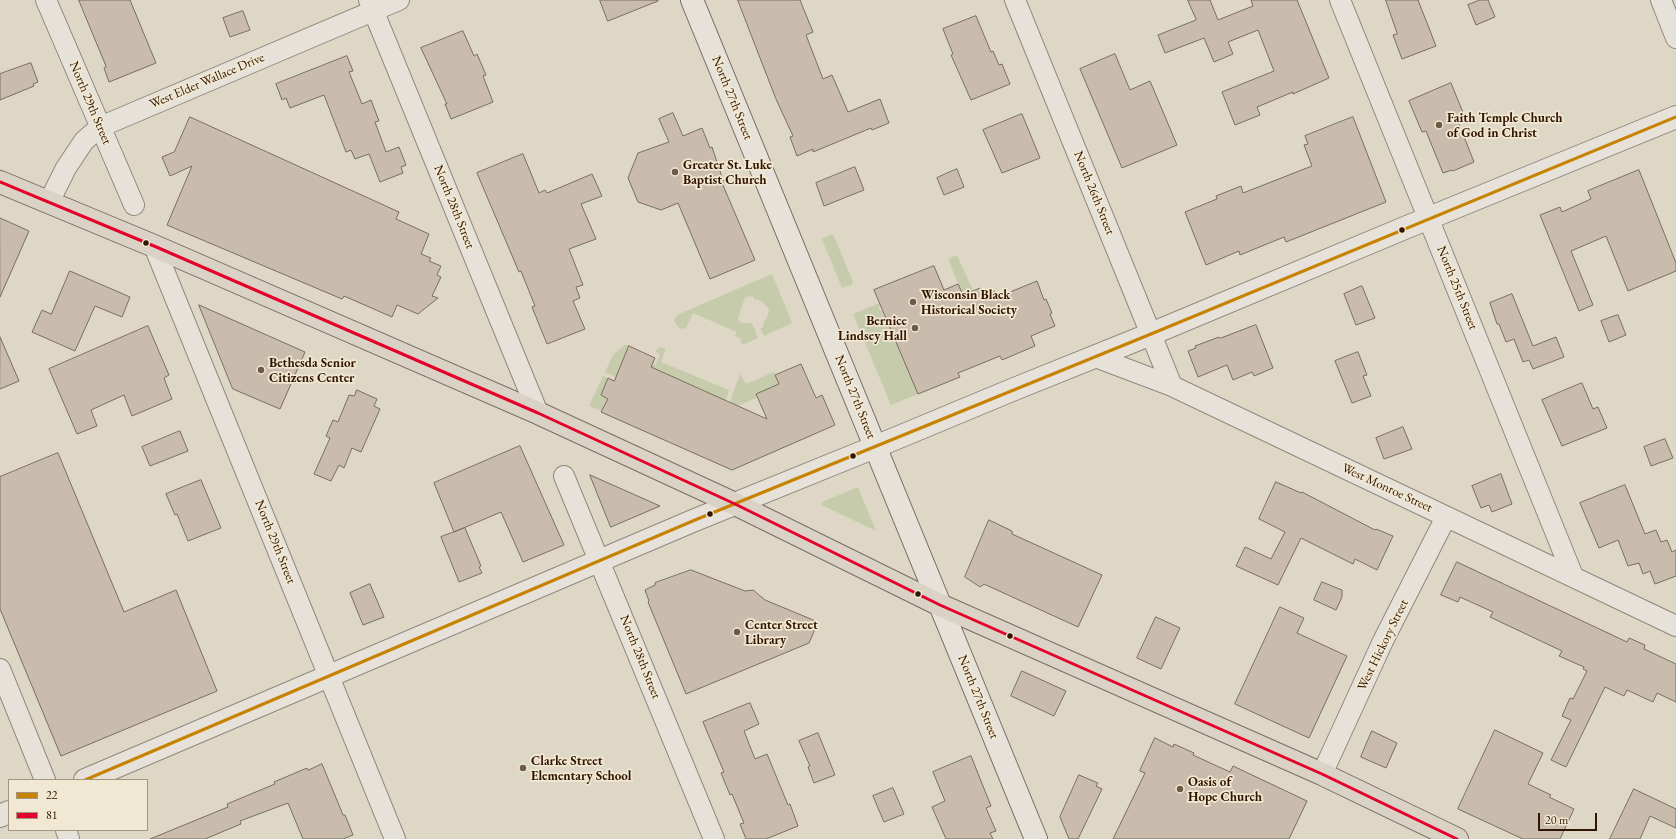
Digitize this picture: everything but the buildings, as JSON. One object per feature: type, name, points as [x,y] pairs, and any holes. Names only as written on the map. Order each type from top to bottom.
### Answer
[{"type":"main road","points":[[0,182],[154,246],[538,413],[735,504],[940,605],[1322,774],[1457,839]]},
{"type":"street","name":"North 29th Street","points":[[46,0],[134,206]]},
{"type":"street","name":"West Elder Wallace Drive","points":[[49,202],[66,168],[84,141],[100,127],[372,5],[399,0]]},
{"type":"street","name":"North 27th Street","points":[[692,0],[1036,839]]},
{"type":"street","name":"North 26th Street","points":[[1015,0],[1172,386]]},
{"type":"street","name":"North 25th Street","points":[[1340,0],[1573,576]]},
{"type":"street","points":[[1660,0],[1676,38]]},
{"type":"street","name":"North 28th Street","points":[[372,5],[538,413]]},
{"type":"street","points":[[87,779],[600,560],[1676,117]]},
{"type":"street","name":"North 29th Street","points":[[154,246],[395,839]]},
{"type":"street","name":"West Monroe Street","points":[[1095,356],[1172,386],[1676,626]]},
{"type":"street","name":"North 28th Street","points":[[564,476],[714,839]]},
{"type":"street","name":"West Hickory Street","points":[[1322,774],[1383,641],[1446,517]]},
{"type":"street","points":[[0,668],[45,779]]},
{"type":"green space","points":[[833,234],[853,282],[851,285],[842,288],[822,239]]},
{"type":"green space","points":[[957,255],[977,300],[976,326],[948,259]]},
{"type":"green space","points":[[772,274],[792,323],[764,336],[760,328],[763,327],[769,310],[764,303],[757,299],[755,301],[754,297],[746,298],[738,319],[741,323],[750,323],[753,325],[758,338],[742,345],[740,338],[735,336],[737,332],[693,313],[686,328],[682,329],[678,327],[674,320],[677,315]]},
{"type":"green space","points":[[879,303],[881,306],[878,308],[882,310],[918,394],[891,405],[853,314]]},
{"type":"green space","points":[[625,345],[630,345],[617,378],[605,372],[613,355]]},
{"type":"green space","points":[[661,347],[666,349],[661,362],[729,390],[725,403],[705,394],[706,391],[694,386],[693,389],[672,377],[650,369],[652,364],[656,365],[660,354],[655,351]]},
{"type":"green space","points":[[774,372],[781,387],[768,389],[757,394],[758,397],[738,406],[730,402],[740,374],[746,384]]},
{"type":"green space","points":[[603,376],[608,378],[601,395],[608,399],[602,411],[589,406]]},
{"type":"green space","points":[[858,487],[876,531],[822,505],[822,502]]},
{"type":"transit line","name":"22","points":[[87,779],[695,520],[1151,334],[1676,117]]},
{"type":"transit line","name":"81","points":[[0,182],[154,246],[538,413],[735,504],[940,605],[1322,774],[1457,839]]},
{"type":"place","name":"Faith Temple Church of God in Christ","points":[[1439,125]]},
{"type":"place","name":"Greater St. Luke Baptist Church","points":[[675,172]]},
{"type":"place","name":"Wisconsin Black Historical Society","points":[[913,302]]},
{"type":"place","name":"Bernice Lindsey Hall","points":[[915,328]]},
{"type":"place","name":"Bethesda Senior Citizens Center","points":[[261,370]]},
{"type":"place","name":"Center Street Library","points":[[737,632]]},
{"type":"place","name":"Clarke Street Elementary School","points":[[523,768]]},
{"type":"place","name":"Oasis of Hope Church","points":[[1180,789]]}]
